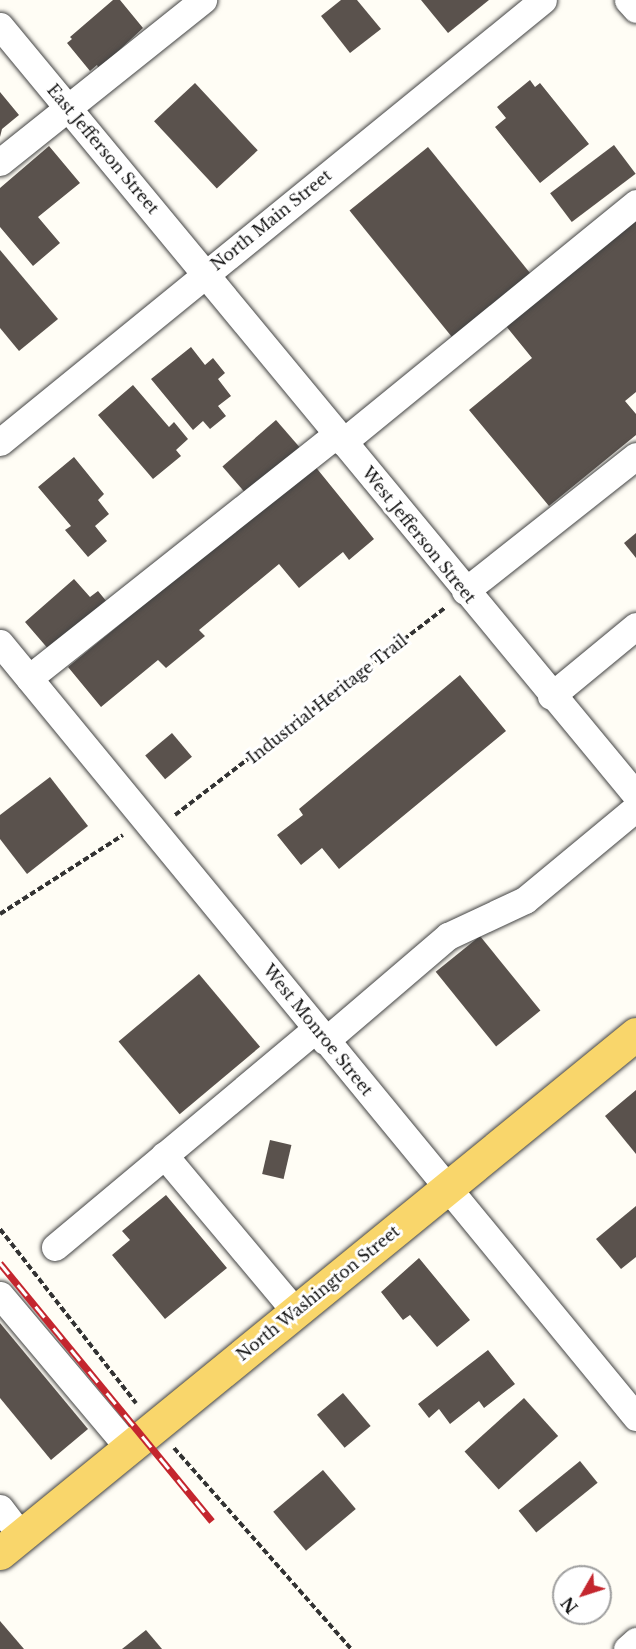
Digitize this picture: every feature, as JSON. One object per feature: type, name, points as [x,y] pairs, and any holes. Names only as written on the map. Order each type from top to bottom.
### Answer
[{"type":"main road","name":"North Washington Street","points":[[10,1544],[636,1034]]},
{"type":"street","points":[[0,162],[203,0]]},
{"type":"street","name":"North Main Street","points":[[0,442],[543,0]]},
{"type":"street","points":[[628,0],[636,9]]},
{"type":"street","name":"East Jefferson Street","points":[[0,26],[206,272]]},
{"type":"street","points":[[29,678],[340,438],[636,203]]},
{"type":"street","name":"West Jefferson Street","points":[[206,272],[551,696],[636,795]]},
{"type":"street","points":[[465,591],[636,456]]},
{"type":"street","points":[[551,696],[636,626]]},
{"type":"street","name":"West Monroe Street","points":[[0,643],[636,1417]]},
{"type":"street","points":[[55,1246],[164,1155],[448,936],[525,900],[636,808]]},
{"type":"street","points":[[164,1155],[295,1311]]},
{"type":"street","points":[[0,1295],[128,1447]]},
{"type":"street","points":[[0,1508],[10,1544]]},
{"type":"path","name":"Industrial Heritage Trail","points":[[0,914],[113,840],[180,813],[465,591]]},
{"type":"building","points":[[113,0],[120,0],[143,28],[99,69],[97,65],[90,71],[67,43],[72,39],[70,37]]},
{"type":"building","points":[[341,0],[357,0],[381,29],[350,53],[321,16]]},
{"type":"building","points":[[421,0],[489,0],[448,33]]},
{"type":"building","points":[[530,80],[535,87],[540,83],[589,144],[540,183],[495,127],[506,118],[497,107]]},
{"type":"building","points":[[195,83],[258,150],[217,188],[154,121]]},
{"type":"building","points":[[0,92],[19,115],[2,129],[0,137]]},
{"type":"building","points":[[614,145],[636,174],[572,222],[550,193]]},
{"type":"building","points":[[49,146],[80,183],[38,217],[60,243],[33,266],[0,227],[0,188]]},
{"type":"building","points":[[428,147],[531,274],[453,338],[350,211]]},
{"type":"building","points":[[636,219],[636,392],[625,401],[636,414],[636,435],[549,506],[469,410],[532,358],[506,326]]},
{"type":"building","points":[[0,250],[58,319],[19,351],[0,328]]},
{"type":"building","points":[[191,347],[205,365],[213,358],[225,373],[218,379],[231,396],[218,406],[226,416],[210,429],[203,421],[193,430],[151,379]]},
{"type":"building","points":[[133,385],[169,427],[174,422],[188,439],[176,450],[181,456],[153,479],[98,415]]},
{"type":"building","points":[[276,420],[300,448],[247,495],[222,467]]},
{"type":"building","points":[[74,457],[104,494],[98,500],[109,514],[95,526],[107,541],[88,557],[65,530],[71,526],[38,487]]},
{"type":"building","points":[[314,465],[374,539],[349,560],[343,552],[299,588],[279,564],[199,630],[205,636],[166,668],[158,660],[101,707],[68,667]]},
{"type":"building","points":[[636,533],[636,558],[624,543]]},
{"type":"building","points":[[74,579],[90,597],[98,591],[107,602],[50,651],[25,622]]},
{"type":"building","points":[[460,675],[506,731],[339,869],[322,848],[301,865],[277,835],[303,815],[299,809]]},
{"type":"building","points":[[172,733],[192,757],[165,779],[145,755]]},
{"type":"building","points":[[50,777],[88,826],[27,874],[0,839],[0,815]]},
{"type":"building","points":[[480,936],[540,1011],[496,1046],[436,972]]},
{"type":"building","points":[[199,974],[260,1047],[180,1114],[119,1041]]},
{"type":"building","points":[[636,1090],[636,1154],[605,1116]]},
{"type":"building","points":[[270,1140],[291,1145],[284,1179],[262,1174]]},
{"type":"building","points":[[166,1195],[227,1268],[165,1319],[112,1255],[130,1240],[122,1231]]},
{"type":"building","points":[[636,1206],[636,1257],[621,1269],[596,1239]]},
{"type":"building","points":[[419,1258],[470,1320],[437,1347],[410,1315],[403,1320],[381,1292]]},
{"type":"building","points":[[0,1323],[88,1429],[51,1460],[0,1398]]},
{"type":"building","points":[[488,1350],[515,1384],[484,1408],[479,1401],[450,1424],[439,1409],[429,1418],[418,1404]]},
{"type":"building","points":[[343,1393],[371,1426],[345,1448],[317,1415]]},
{"type":"building","points":[[524,1398],[558,1436],[499,1489],[465,1452]]},
{"type":"building","points":[[580,1461],[598,1483],[536,1532],[519,1511]]},
{"type":"building","points":[[323,1470],[356,1509],[306,1551],[273,1512]]},
{"type":"building","points":[[0,1621],[24,1649],[0,1649]]},
{"type":"building","points":[[146,1630],[162,1649],[122,1649]]},
{"type":"railway","points":[[0,1263],[212,1521]]}]
